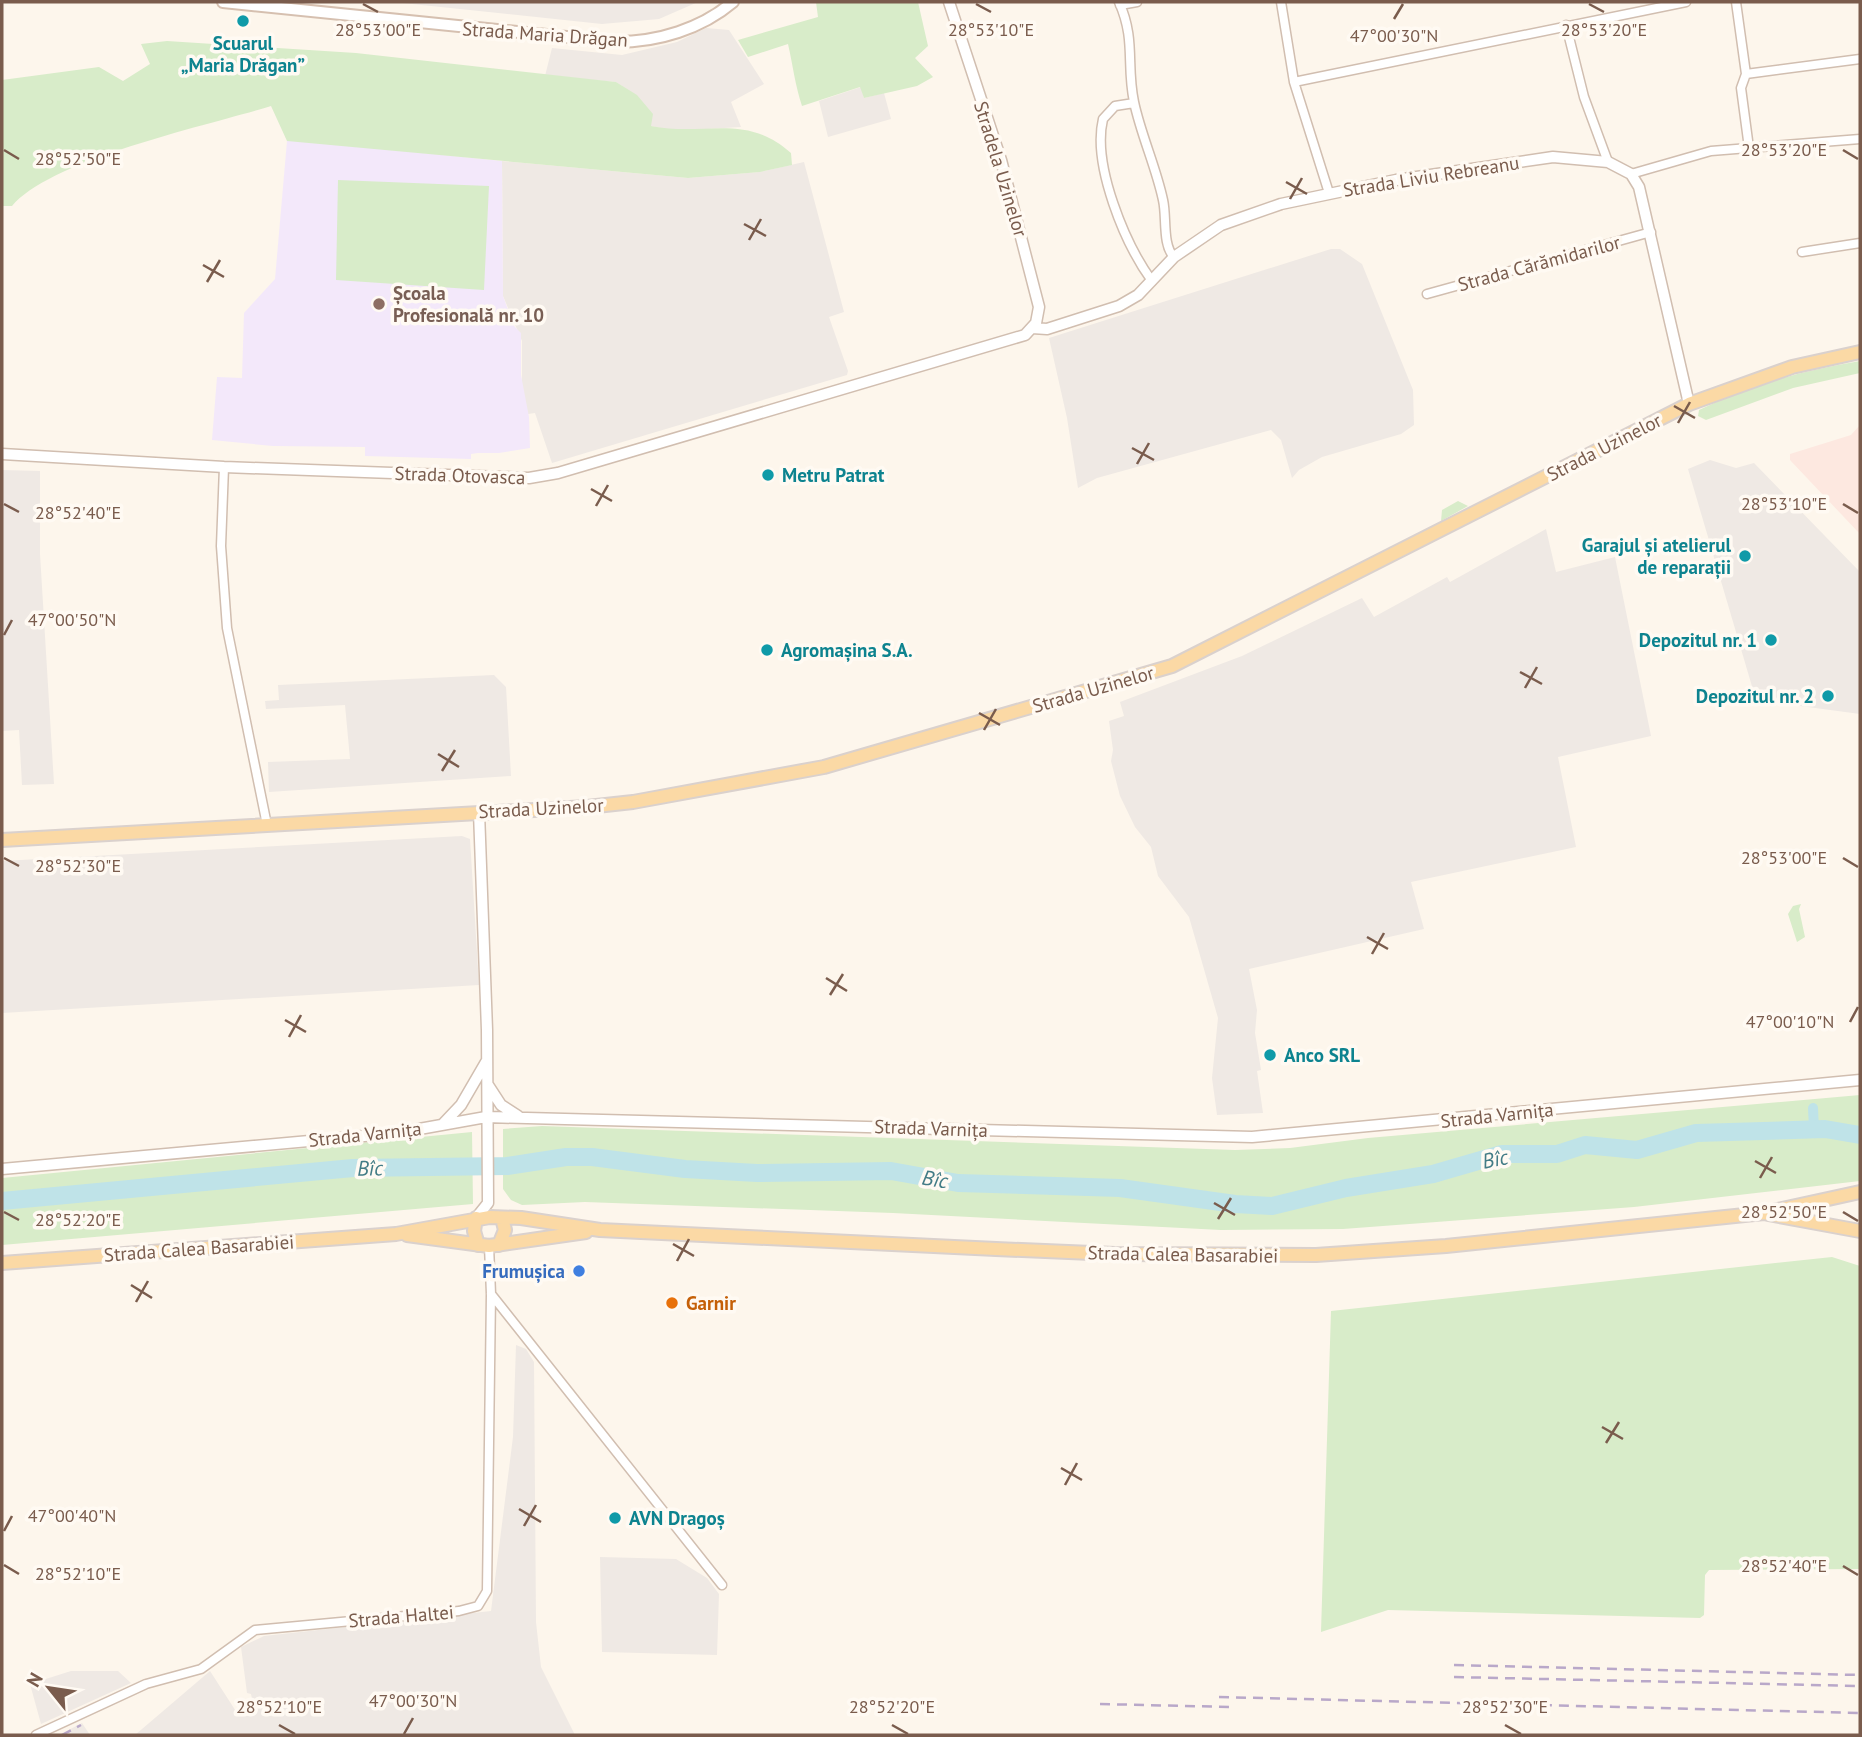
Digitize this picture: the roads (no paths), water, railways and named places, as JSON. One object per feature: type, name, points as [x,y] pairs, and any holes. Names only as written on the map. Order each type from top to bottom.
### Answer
[{"type":"main road","name":"Strada Maria Drăgan","points":[[223,2],[610,42],[646,40],[677,33],[733,2]]},
{"type":"main road","name":"Strada Uzinelor","points":[[2,840],[633,802],[824,767],[1172,666],[1689,404],[1792,367],[1860,352]]},
{"type":"main road","name":"Strada Calea Basarabiei","points":[[2,1263],[396,1234],[476,1219],[502,1218],[600,1230],[1115,1254],[1266,1255],[1446,1246],[1764,1213],[1860,1192]]},
{"type":"main road","name":"Strada Calea Basarabiei","points":[[1764,1213],[1860,1231]]},
{"type":"main road","points":[[476,1219],[474,1231],[489,1245],[505,1230],[502,1218]]},
{"type":"main road","name":"Strada Calea Basarabiei","points":[[396,1234],[489,1245],[600,1230]]},
{"type":"street","name":"Stradela Uzinelor","points":[[949,2],[1022,234],[1039,307],[1029,332]]},
{"type":"street","points":[[1137,2],[1119,3],[1132,47],[1130,63],[1134,103],[1163,199],[1168,250],[1174,257]]},
{"type":"street","points":[[1281,2],[1294,82],[1329,193]]},
{"type":"street","points":[[1294,82],[1686,2]]},
{"type":"street","points":[[1736,2],[1745,74],[1741,88],[1749,148]]},
{"type":"street","points":[[1566,25],[1584,97],[1608,162]]},
{"type":"street","points":[[1745,74],[1860,58]]},
{"type":"street","points":[[1134,103],[1115,106],[1108,111],[1103,119],[1100,139],[1110,190],[1135,255],[1152,281]]},
{"type":"street","points":[[1689,404],[1642,195],[1631,174],[1711,151],[1860,139]]},
{"type":"street","name":"Strada Liviu Rebreanu","points":[[1029,332],[1047,329],[1119,306],[1152,281],[1174,257],[1221,225],[1250,213],[1396,180],[1553,157],[1608,162],[1631,174]]},
{"type":"street","name":"Strada Cărămidarilor","points":[[1427,294],[1651,232]]},
{"type":"street","points":[[1802,252],[1860,243]]},
{"type":"street","name":"Strada Otovasca","points":[[2,454],[225,467],[538,477],[1029,332]]},
{"type":"street","points":[[225,467],[220,546],[227,628],[267,825]]},
{"type":"street","points":[[476,1219],[488,1199],[488,1058],[479,812]]},
{"type":"street","points":[[443,1125],[469,1093],[488,1058]]},
{"type":"street","name":"Strada Varnița","points":[[2,1169],[397,1133],[486,1117],[1252,1137],[1860,1080]]},
{"type":"street","points":[[488,1084],[500,1105],[519,1116]]},
{"type":"street","points":[[488,1199],[502,1218]]},
{"type":"street","name":"Strada Haltei","points":[[36,1735],[146,1684],[201,1669],[255,1630],[459,1611],[478,1606],[487,1591],[491,1294],[489,1245]]},
{"type":"street","points":[[491,1294],[722,1585]]},
{"type":"waterway","points":[[1813,1108],[1814,1129]]},
{"type":"waterway","name":"Bîc","points":[[2,1201],[353,1168],[507,1166],[566,1157],[592,1157],[685,1169],[757,1173],[891,1171],[958,1183],[1120,1188],[1235,1204],[1272,1206],[1346,1188],[1433,1174],[1502,1154],[1557,1154],[1585,1145],[1637,1150],[1696,1133],[1825,1129],[1860,1135]]},
{"type":"railway","points":[[1454,1665],[1860,1675]]},
{"type":"railway","points":[[1454,1677],[1860,1686]]},
{"type":"railway","points":[[1219,1697],[1860,1713]]},
{"type":"railway","points":[[1100,1704],[1233,1707]]},
{"type":"railway","points":[[62,1735],[81,1725]]},
{"type":"place","name":"Scuarul „Maria Drăgan”","points":[[243,21]]},
{"type":"place","name":"Școala Profesională nr. 10","points":[[379,304]]},
{"type":"place","name":"Metru Patrat","points":[[768,475]]},
{"type":"place","name":"Garajul și atelierul de reparații","points":[[1745,556]]},
{"type":"place","name":"Depozitul nr. 1","points":[[1771,640]]},
{"type":"place","name":"Agromașina S.A.","points":[[767,650]]},
{"type":"place","name":"Depozitul nr. 2","points":[[1828,696]]},
{"type":"place","name":"Anco SRL","points":[[1270,1055]]},
{"type":"place","name":"Frumușica","points":[[579,1271]]},
{"type":"place","name":"Garnir","points":[[672,1303]]},
{"type":"place","name":"AVN Dragoș","points":[[615,1518]]}]
